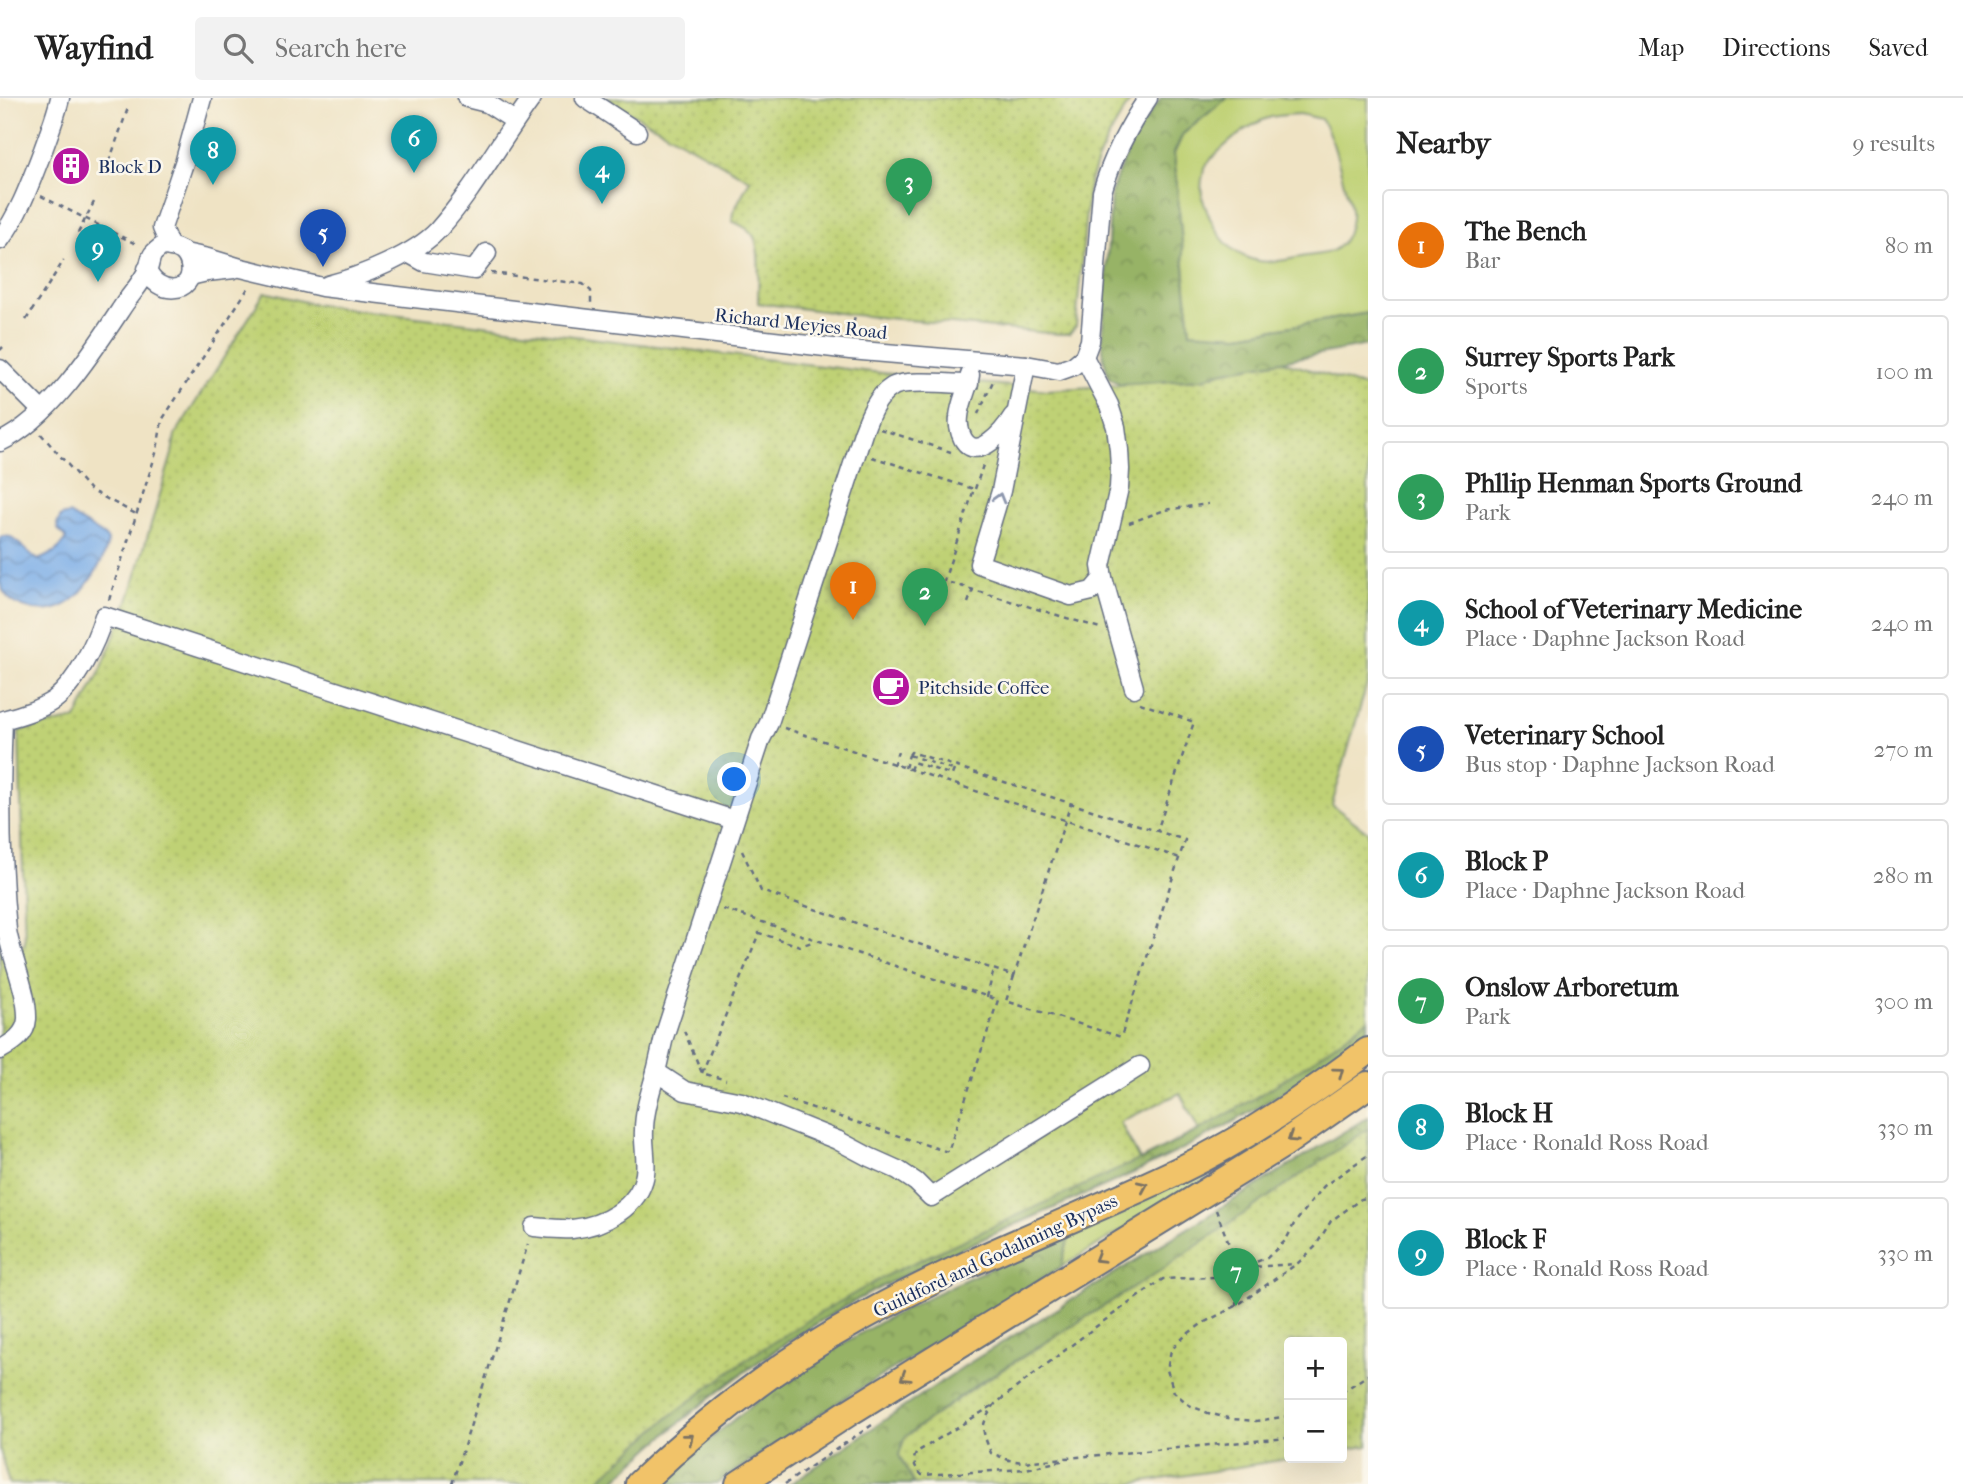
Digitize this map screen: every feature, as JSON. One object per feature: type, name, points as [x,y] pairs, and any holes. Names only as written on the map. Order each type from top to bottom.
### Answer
[{"type":"highway","name":"Guildford and Godalming Bypass","points":[[639,1484],[674,1451],[745,1393],[858,1319],[953,1272],[1183,1168],[1262,1124],[1368,1051]]},
{"type":"highway","points":[[739,1484],[848,1413],[1282,1145],[1368,1085]]},
{"type":"street","points":[[0,240],[28,190],[60,98]]},
{"type":"street","points":[[164,256],[190,264],[190,276],[182,287],[160,287],[149,276],[164,256],[162,228],[202,98]]},
{"type":"street","points":[[467,98],[487,103],[515,121]]},
{"type":"street","points":[[321,287],[346,281],[408,253],[437,232],[484,170],[532,98]]},
{"type":"street","points":[[585,98],[637,132]]},
{"type":"street","points":[[1134,688],[1101,566],[1119,488],[1116,428],[1109,405],[1084,357],[1090,341],[1102,192],[1107,172],[1149,98]]},
{"type":"street","points":[[408,253],[425,262],[474,270],[487,253]]},
{"type":"street","points":[[0,442],[42,411],[79,369],[119,312],[164,256]]},
{"type":"street","name":"Richard Meyjes Road","points":[[164,256],[208,258],[242,274]]},
{"type":"street","name":"Richard Meyjes Road","points":[[190,276],[207,272],[242,274],[321,287],[808,345],[1026,365],[1059,371],[1073,366],[1084,357]]},
{"type":"street","points":[[119,312],[160,287]]},
{"type":"street","points":[[969,361],[971,373],[959,417],[959,429],[969,445],[982,447],[989,443],[1011,418],[1019,400]]},
{"type":"street","points":[[1026,365],[1001,491],[979,564],[1072,596],[1092,591],[1103,578]]},
{"type":"street","points":[[0,369],[42,411]]},
{"type":"street","points":[[534,1227],[569,1229],[592,1226],[626,1208],[640,1189],[645,1173],[643,1129],[646,1107],[664,1037],[761,738],[769,723],[874,407],[893,386],[912,383],[969,384]]},
{"type":"street","points":[[0,1050],[21,1035],[27,1019],[9,940],[1,873],[0,776],[3,720],[31,712],[55,699],[70,683],[85,660],[97,637],[104,615],[733,824]]},
{"type":"street","points":[[656,1072],[685,1091],[742,1102],[837,1140],[898,1170],[916,1182],[931,1197],[1140,1066]]},
{"type":"path","points":[[106,171],[129,105]]},
{"type":"path","points":[[28,190],[164,256]]},
{"type":"path","points":[[78,233],[94,202]]},
{"type":"path","points":[[26,320],[64,260]]},
{"type":"path","points":[[474,270],[583,284],[591,291],[591,313]]},
{"type":"path","points":[[104,615],[157,450],[162,420],[250,284],[242,274]]},
{"type":"path","points":[[851,341],[855,315]]},
{"type":"path","points":[[975,421],[995,376]]},
{"type":"path","points":[[871,426],[959,454]]},
{"type":"path","points":[[38,430],[90,490],[136,514]]},
{"type":"path","points":[[974,489],[984,459]]},
{"type":"path","points":[[1108,530],[1165,510],[1208,505]]},
{"type":"path","points":[[968,603],[973,589]]},
{"type":"path","points":[[1134,688],[1130,700],[1194,722],[1157,831]]},
{"type":"path","points":[[769,723],[1180,858]]},
{"type":"path","points":[[893,765],[898,752]]},
{"type":"path","points":[[905,768],[911,752],[1071,803],[1185,840],[1121,1037],[1006,1001],[1071,803]]},
{"type":"path","points":[[909,755],[954,770],[952,775],[913,762],[910,770]]},
{"type":"path","points":[[733,824],[761,891],[1014,976]]},
{"type":"path","points":[[708,904],[998,1000],[948,1152],[780,1098]]},
{"type":"path","points":[[702,1073],[759,933],[800,946],[815,941]]},
{"type":"path","points":[[987,997],[994,969]]},
{"type":"path","points":[[674,1009],[702,1073],[728,1081]]},
{"type":"path","points":[[1076,1458],[1026,1469],[922,1475],[914,1465],[918,1452],[995,1404],[1163,1279],[1213,1277],[1266,1258],[1286,1240],[1294,1224],[1324,1186],[1368,1155]]},
{"type":"path","points":[[1284,1417],[1256,1422],[1232,1419],[1189,1405],[1174,1392],[1167,1370],[1171,1350],[1203,1323],[1236,1306],[1298,1264],[1315,1247],[1331,1221],[1361,1199],[1368,1198]]},
{"type":"path","points":[[1215,1206],[1238,1268],[1236,1306]]},
{"type":"path","points":[[452,1484],[534,1227]]},
{"type":"path","points":[[1238,1268],[1298,1264]]},
{"type":"path","points":[[1347,1389],[1368,1376]]},
{"type":"path","points":[[995,1404],[983,1421],[984,1436],[991,1453],[1022,1462],[1284,1438]]},
{"type":"green space","points":[[605,98],[1132,98],[1106,142],[1091,178],[1076,326],[1069,334],[1058,334],[758,303],[756,243],[750,231],[732,221],[733,212],[750,180]]},
{"type":"green space","points":[[1161,98],[1227,98],[1183,134],[1174,153],[1190,332],[1239,335],[1368,313],[1368,345],[1221,372],[1204,379],[1120,384],[1109,378],[1102,342],[1111,193],[1132,143]]},
{"type":"green space","points":[[1227,98],[1368,98],[1368,313],[1239,335],[1190,333],[1174,154],[1183,134]],"holes":[[[1300,114],[1321,119],[1332,142],[1350,203],[1351,221],[1341,245],[1328,252],[1276,261],[1264,262],[1239,254],[1217,232],[1204,203],[1202,179],[1208,163],[1238,135],[1268,118]]]},
{"type":"green space","points":[[265,292],[314,304],[359,310],[863,371],[1048,390],[1204,379],[1221,372],[1282,361],[1368,388],[1368,680],[1332,805],[1368,832],[1368,1019],[1286,1078],[1199,1130],[1180,1093],[1120,1122],[1139,1160],[889,1274],[818,1314],[745,1360],[669,1417],[594,1484],[9,1484],[0,1450],[0,951],[25,944],[19,731],[76,719],[101,670],[130,595],[172,454],[175,435]]},
{"type":"green space","points":[[1368,1002],[1368,1033],[1312,1074],[1254,1110],[1131,1174],[928,1264],[860,1298],[784,1344],[712,1396],[611,1484],[554,1484],[620,1430],[1120,1122],[1140,1160],[1199,1130],[1180,1093]]},
{"type":"green space","points":[[1368,1063],[1368,1071],[1272,1139],[1061,1267],[1070,1233]]},
{"type":"green space","points":[[1368,1117],[1368,1150],[1160,1271],[975,1386],[905,1437],[899,1455],[914,1484],[790,1484],[966,1365]]},
{"type":"green space","points":[[1368,1129],[1368,1446],[1347,1449],[1347,1337],[1284,1337],[1284,1460],[1131,1484],[914,1484],[899,1455],[905,1437],[975,1387],[1160,1271]]},
{"type":"green space","points":[[1070,1233],[1061,1267],[840,1401],[716,1484],[660,1484],[759,1400],[840,1345],[943,1290]]},
{"type":"water","points":[[69,514],[108,540],[98,568],[78,595],[63,606],[45,611],[17,604],[9,598],[0,582],[0,538],[11,537],[38,560],[55,552],[64,542],[66,538],[57,524],[61,516]]},
{"type":"place","name":"Block D","points":[[71,166]]},
{"type":"place","name":"Block P","points":[[414,173]]},
{"type":"place","name":"Block H","points":[[213,185]]},
{"type":"place","name":"School of Veterinary Medicine","points":[[602,204]]},
{"type":"place","name":"Phllip Henman Sports Ground","points":[[909,216]]},
{"type":"place","name":"Veterinary School","points":[[323,267]]},
{"type":"place","name":"Block F","points":[[98,282]]},
{"type":"place","name":"The Bench","points":[[853,620]]},
{"type":"place","name":"Surrey Sports Park","points":[[925,626]]},
{"type":"place","name":"Pitchside Coffee","points":[[891,687]]},
{"type":"place","name":"Onslow Arboretum","points":[[1236,1306]]}]
